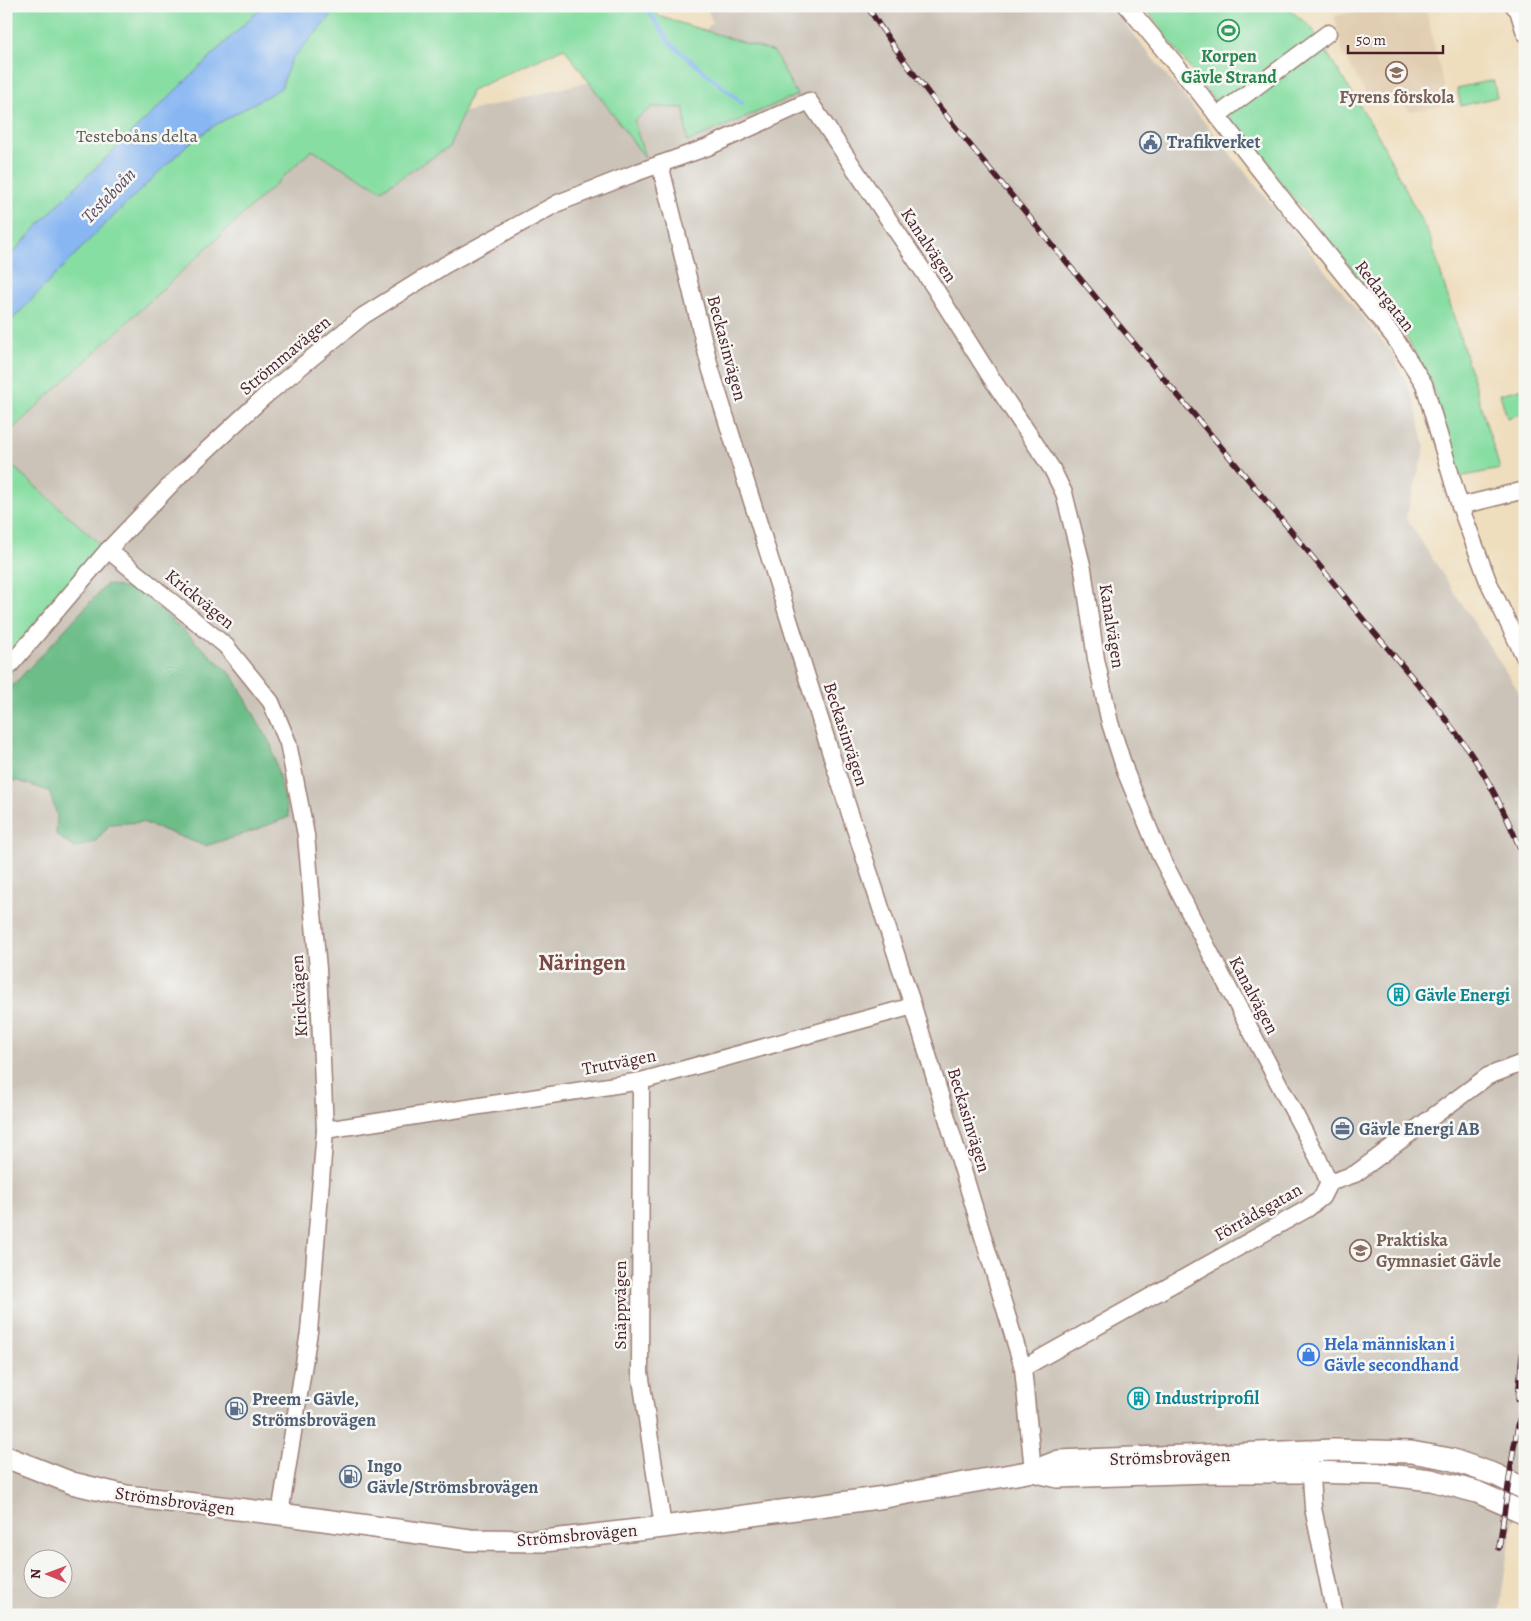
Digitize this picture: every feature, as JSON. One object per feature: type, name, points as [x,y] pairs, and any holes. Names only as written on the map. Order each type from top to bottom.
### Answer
[{"type":"main road","name":"Strömsbrovägen","points":[[1310,1462],[1338,1450],[1411,1452],[1450,1459],[1496,1475],[1525,1489]]},
{"type":"main road","name":"Strömsbrovägen","points":[[6,1457],[72,1483],[126,1496],[280,1514],[470,1540],[544,1541],[664,1527],[885,1496],[1032,1471],[1058,1477],[1209,1472],[1310,1462],[1431,1480],[1477,1492],[1525,1513]]},
{"type":"street","name":"Redargatan","points":[[1127,6],[1394,337],[1424,384],[1460,506],[1488,582],[1525,658]]},
{"type":"street","points":[[1514,6],[1518,10],[1525,33]]},
{"type":"street","points":[[1217,116],[1328,33]]},
{"type":"street","name":"Kanalvägen","points":[[660,164],[708,147],[809,101],[934,287],[1052,469],[1064,493],[1083,569],[1098,668],[1110,723],[1126,773],[1159,853],[1318,1158],[1329,1183]]},
{"type":"street","name":"Strömmavägen","points":[[6,670],[108,550],[180,475],[265,396],[363,316],[445,265],[558,203],[660,164]]},
{"type":"street","name":"Beckasinvägen","points":[[660,164],[710,367],[838,776],[913,1006],[1023,1368],[1032,1471]]},
{"type":"street","points":[[1460,506],[1525,490]]},
{"type":"street","name":"Krickvägen","points":[[108,550],[226,646],[271,702],[288,742],[306,835],[318,969],[325,1130],[309,1332],[280,1514]]},
{"type":"street","name":"Trutvägen","points":[[325,1130],[641,1081],[913,1006]]},
{"type":"street","points":[[1329,1183],[1355,1174],[1488,1076],[1525,1062]]},
{"type":"street","name":"Snäppvägen","points":[[641,1081],[640,1372],[664,1527]]},
{"type":"street","name":"Förrådsgatan","points":[[1023,1368],[1307,1209],[1322,1197],[1329,1183]]},
{"type":"street","points":[[1310,1462],[1313,1508],[1335,1615]]},
{"type":"shaded area","name":"Näringen","points":[[707,6],[1110,6],[1392,353],[1414,400],[1425,447],[1406,518],[1525,701],[1525,1462],[1508,1549],[1499,1615],[6,1615],[6,652],[103,547],[6,460],[6,435],[312,150],[579,84],[674,70],[712,22]]},
{"type":"shaded area","name":"Fyrens förskola","points":[[1379,6],[1425,6],[1448,104],[1410,112],[1398,98],[1372,104],[1343,54],[1334,16]]},
{"type":"green space","name":"Testeboåns delta","points":[[6,6],[655,6],[658,16],[774,52],[797,95],[687,142],[684,108],[652,107],[634,121],[645,158],[564,48],[472,90],[449,147],[381,190],[312,150],[6,435]]},
{"type":"green space","points":[[1144,6],[1285,6],[1311,27],[1378,135],[1430,238],[1500,469],[1459,477],[1432,384],[1403,331],[1217,105]]},
{"type":"green space","points":[[1493,80],[1497,97],[1461,106],[1457,88]]},
{"type":"green space","points":[[1524,388],[1525,413],[1507,418],[1500,394]]},
{"type":"green space","points":[[6,460],[103,547],[6,659]]},
{"type":"green space","points":[[107,584],[142,593],[233,676],[271,745],[289,817],[205,846],[142,822],[110,824],[95,842],[75,848],[56,835],[57,815],[49,791],[18,781],[6,781],[6,693]]},
{"type":"water","name":"Testeboån","points":[[263,6],[340,6],[291,60],[281,88],[212,127],[187,145],[99,230],[6,326],[6,260],[63,199]]},
{"type":"waterway","points":[[645,6],[671,44],[742,103]]},
{"type":"railway","points":[[867,6],[903,59],[962,135],[1446,719],[1491,786],[1525,860]]},
{"type":"railway","points":[[1518,1399],[1525,1322]]},
{"type":"railway","points":[[1499,1548],[1514,1446],[1525,1391]]},
{"type":"place","name":"Korpen Gävle Strand","points":[[1229,31]]},
{"type":"place","name":"Fyrens förskola","points":[[1397,72]]},
{"type":"place","name":"Trafikverket","points":[[1151,142]]},
{"type":"place","name":"Gävle Energi","points":[[1399,995]]},
{"type":"place","name":"Gävle Energi AB","points":[[1343,1129]]},
{"type":"place","name":"Praktiska Gymnasiet Gävle","points":[[1360,1250]]},
{"type":"place","name":"Hela människan i Gävle secondhand","points":[[1308,1354]]},
{"type":"place","name":"Industriprofil","points":[[1139,1398]]},
{"type":"place","name":"Preem - Gävle, Strömsbrovägen","points":[[236,1409]]},
{"type":"place","name":"Ingo Gävle/Strömsbrovägen","points":[[351,1476]]},
{"type":"district","name":"Näringen","points":[[582,962]]}]
